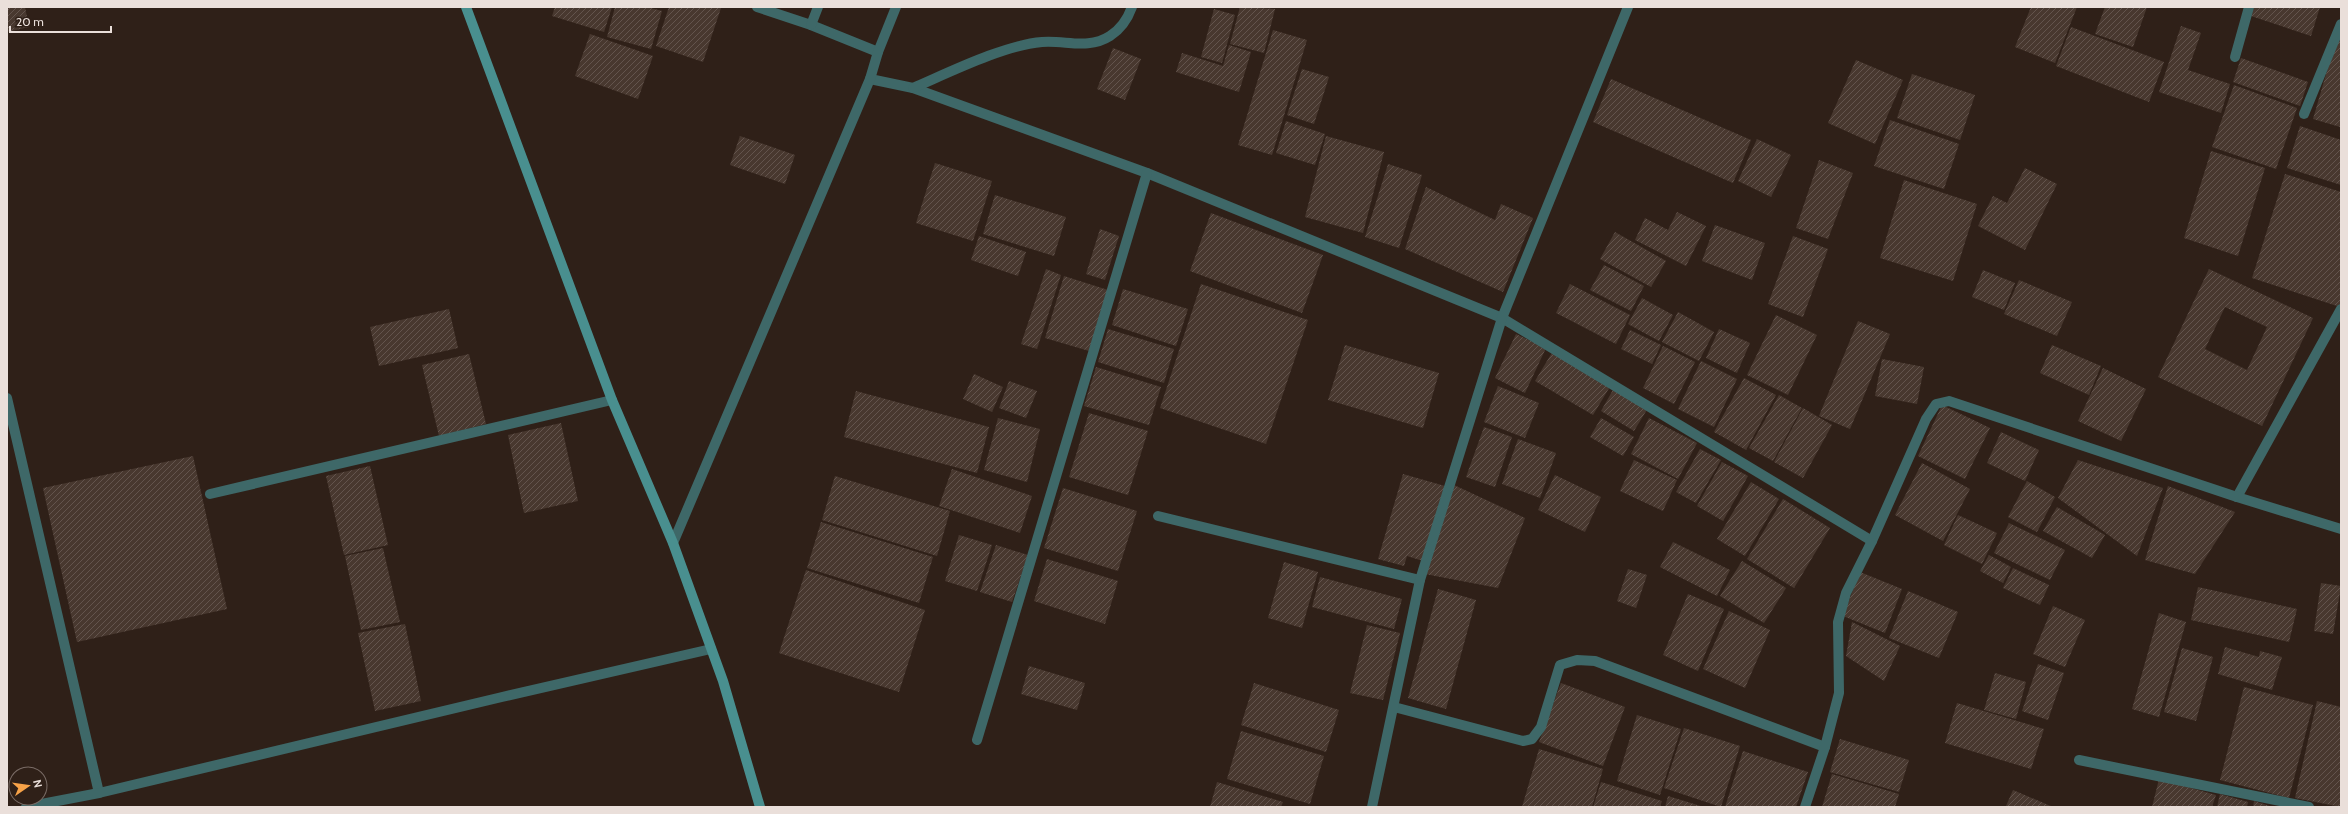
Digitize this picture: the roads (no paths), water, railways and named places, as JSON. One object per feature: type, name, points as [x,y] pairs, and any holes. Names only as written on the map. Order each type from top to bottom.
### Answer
[{"type":"street","points":[[466,7],[612,400],[673,543],[723,681],[760,807]]},
{"type":"street","points":[[757,7],[811,25],[878,52]]},
{"type":"street","points":[[811,25],[818,7]]},
{"type":"street","points":[[673,543],[870,80],[878,52],[896,7]]},
{"type":"street","points":[[913,88],[1015,48],[1042,42],[1088,45],[1111,36],[1128,18],[1132,7]]},
{"type":"street","points":[[1372,807],[1420,580],[1502,318],[1628,7]]},
{"type":"street","points":[[2234,57],[2249,7]]},
{"type":"street","points":[[2304,114],[2341,24]]},
{"type":"street","points":[[870,80],[913,88],[1148,173],[1502,318],[1872,542]]},
{"type":"street","points":[[977,740],[1148,173]]},
{"type":"street","points":[[2237,497],[2341,309]]},
{"type":"street","points":[[7,398],[99,793]]},
{"type":"street","points":[[210,494],[612,400]]},
{"type":"street","points":[[1805,807],[1825,747],[1839,693],[1838,622],[1846,593],[1872,542],[1926,419],[1936,404],[1949,401],[2237,497],[2341,529]]},
{"type":"street","points":[[1158,516],[1420,580]]},
{"type":"street","points":[[26,807],[99,793],[494,698],[711,649]]},
{"type":"street","points":[[1394,707],[1523,741],[1532,739],[1541,727],[1560,665],[1576,660],[1595,661],[1825,747]]},
{"type":"street","points":[[2079,760],[2309,807]]}]
